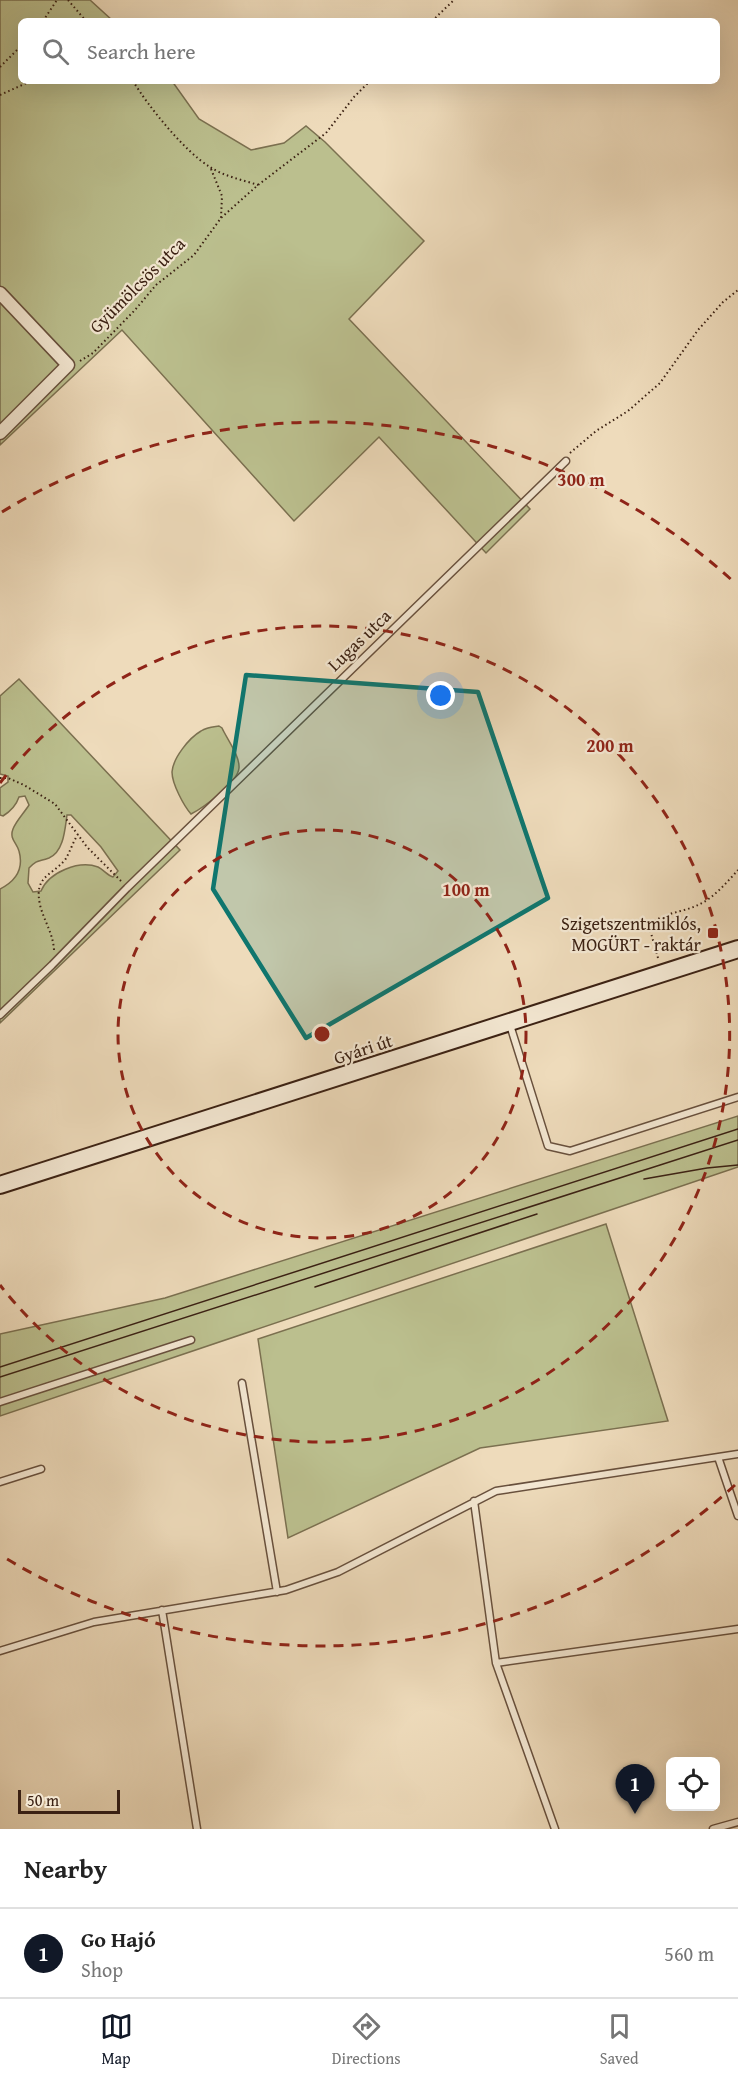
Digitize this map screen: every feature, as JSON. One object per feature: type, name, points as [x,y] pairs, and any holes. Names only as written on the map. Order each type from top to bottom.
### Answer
[{"type":"street","points":[[0,293],[68,365],[0,433]]},
{"type":"street","name":"Gyári út","points":[[0,1185],[738,950]]},
{"type":"lane","name":"Lugas utca","points":[[0,1015],[127,888],[566,461]]},
{"type":"lane","points":[[510,1022],[548,1146],[570,1151],[738,1097]]},
{"type":"lane","points":[[0,1402],[191,1340]]},
{"type":"lane","points":[[242,1383],[278,1592]]},
{"type":"lane","points":[[0,1651],[94,1622],[278,1592],[338,1572],[496,1491],[738,1454]]},
{"type":"lane","points":[[718,1457],[738,1516]]},
{"type":"lane","points":[[0,1482],[41,1469]]},
{"type":"lane","points":[[474,1501],[496,1663],[555,1829]]},
{"type":"lane","points":[[162,1610],[197,1829]]},
{"type":"lane","points":[[496,1663],[738,1629]]},
{"type":"lane","points":[[713,1829],[738,1822]]},
{"type":"path","points":[[45,18],[57,0]]},
{"type":"path","points":[[68,0],[83,18]]},
{"type":"path","points":[[435,18],[454,0]]},
{"type":"path","points":[[0,67],[18,49]]},
{"type":"path","points":[[0,95],[25,84]]},
{"type":"path","points":[[135,84],[156,114],[210,168],[258,185]]},
{"type":"path","name":"Gyümölcsös utca","points":[[68,365],[93,353],[156,285],[194,255],[221,218],[258,185],[326,133],[367,84]]},
{"type":"path","points":[[210,168],[222,196],[221,218]]},
{"type":"path","points":[[566,461],[575,448],[596,431],[628,411],[660,383],[704,324],[723,302],[738,290]]},
{"type":"path","points":[[0,777],[24,785],[55,804],[78,834],[127,888]]},
{"type":"path","points":[[52,965],[54,948],[52,936],[41,908],[38,894],[40,883],[64,860],[78,834]]},
{"type":"path","points":[[662,974],[649,926],[656,918],[699,905],[725,885],[738,870]]},
{"type":"highlighted area","points":[[246,675],[478,692],[548,898],[306,1038],[213,889]]},
{"type":"green space","points":[[0,0],[90,0],[110,18],[18,18],[18,84],[174,84],[199,119],[251,150],[284,143],[306,126],[325,142],[424,241],[349,319],[530,509],[486,553],[379,437],[294,521],[122,330],[0,445]]},
{"type":"green space","points":[[19,679],[180,850],[0,1023],[0,889],[14,878],[19,869],[19,851],[12,832],[29,805],[25,796],[19,797],[11,810],[3,816],[0,815],[0,788],[8,782],[8,776],[0,774],[0,696]],"holes":[[[67,815],[71,815],[101,847],[118,871],[113,877],[98,867],[90,865],[65,869],[51,878],[41,891],[33,892],[28,883],[29,868],[58,851],[63,839]]]},
{"type":"green space","points":[[219,726],[235,753],[239,768],[227,787],[191,814],[176,788],[173,767],[182,749],[196,734],[210,727]]},
{"type":"green space","points":[[738,1116],[738,1167],[0,1416],[0,1334],[165,1298]]},
{"type":"green space","points":[[606,1224],[668,1421],[480,1448],[288,1538],[258,1339]]},
{"type":"tram line","points":[[0,1367],[738,1129]]},
{"type":"tram line","points":[[0,1377],[738,1140]]},
{"type":"tram line","points":[[644,1179],[738,1165]]},
{"type":"tram line","points":[[315,1287],[537,1214]]},
{"type":"place","name":"Szigetszentmiklós, MOGÜRT - raktár","points":[[713,933]]},
{"type":"place","name":"Go Hajó","points":[[635,1814]]}]
